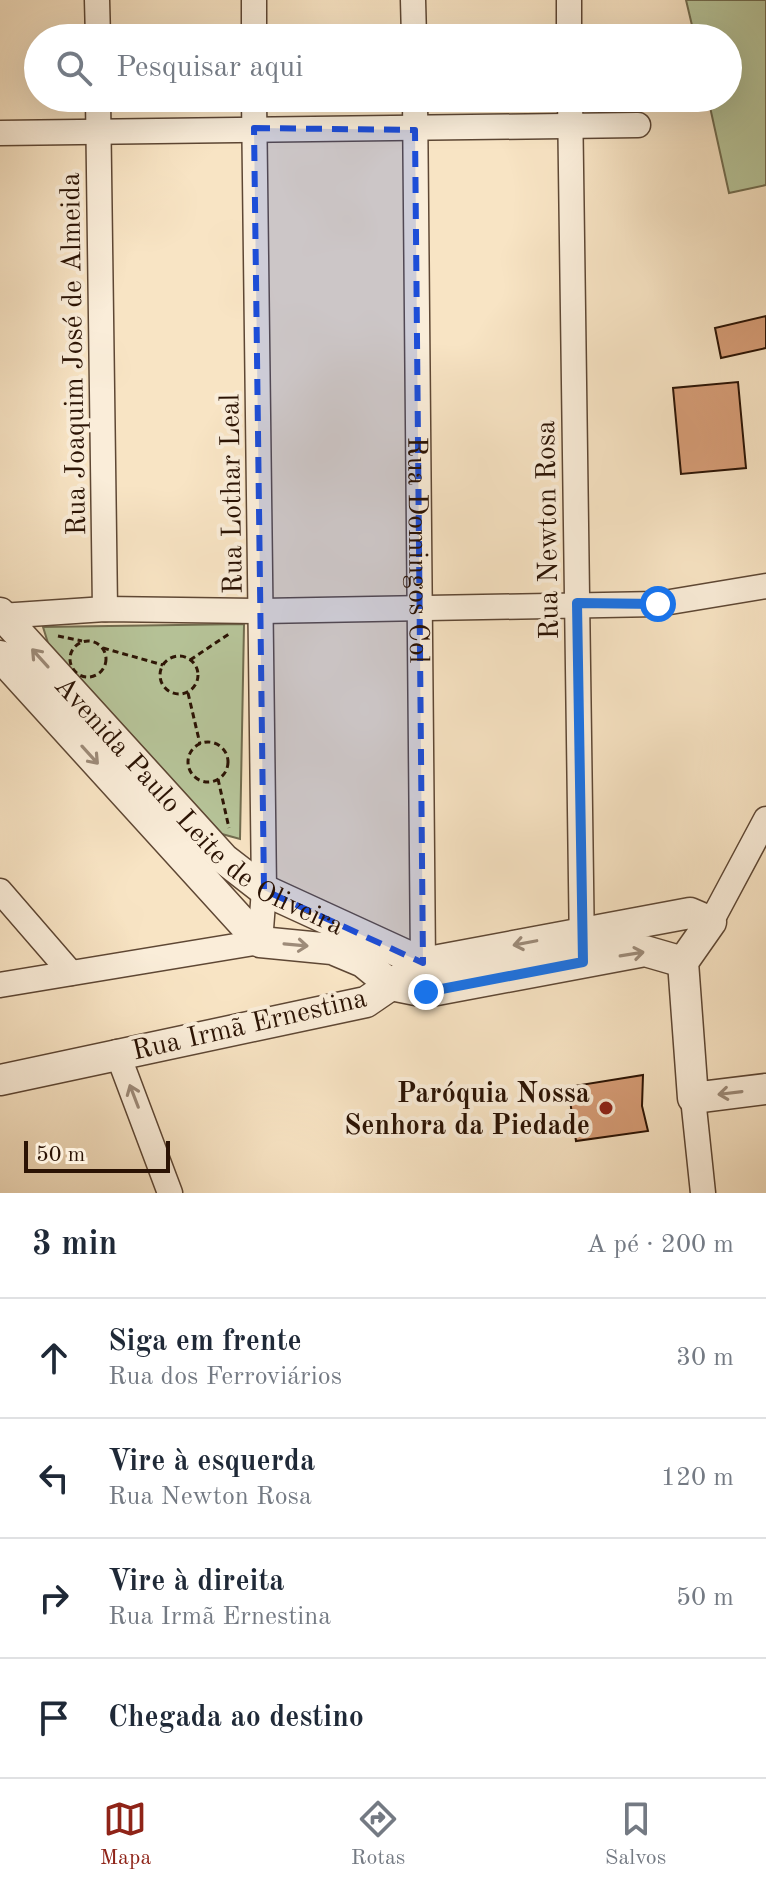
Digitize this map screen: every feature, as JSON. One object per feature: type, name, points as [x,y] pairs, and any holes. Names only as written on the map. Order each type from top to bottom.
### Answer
[{"type":"street","points":[[97,0],[98,24]]},
{"type":"street","points":[[254,0],[254,24]]},
{"type":"street","points":[[413,0],[414,24]]},
{"type":"street","points":[[569,0],[569,24]]},
{"type":"street","name":"Rua Joaquim José de Almeida","points":[[98,112],[105,609]]},
{"type":"street","name":"Rua Lothar Leal","points":[[254,112],[262,611],[264,890],[260,942]]},
{"type":"street","name":"Rua Domingos Col","points":[[415,112],[423,963]]},
{"type":"street","name":"Rua Newton Rosa","points":[[570,112],[583,962]]},
{"type":"street","points":[[0,133],[99,129],[415,130],[638,125]]},
{"type":"street","points":[[1,615],[105,609],[262,611],[577,603],[658,604],[766,586]]},
{"type":"street","name":"Avenida Paulo Leite de Oliveira","points":[[1,615],[224,859],[264,890],[423,963]]},
{"type":"street","name":"Avenida Paulo Leite de Oliveira","points":[[0,656],[260,942],[332,949],[363,962],[391,985]]},
{"type":"street","points":[[703,1193],[683,962],[711,922],[766,819]]},
{"type":"street","points":[[0,891],[71,973]]},
{"type":"street","points":[[391,985],[423,963],[690,913],[711,922]]},
{"type":"street","points":[[0,985],[260,942]]},
{"type":"street","name":"Rua Irmã Ernestina","points":[[0,1080],[117,1052],[366,1002],[391,985],[426,992],[645,951],[683,962]]},
{"type":"street","points":[[117,1052],[170,1193]]},
{"type":"street","points":[[693,1098],[766,1089]]},
{"type":"path","points":[[190,660],[198,677],[188,692],[177,694],[164,687],[160,675],[163,665],[175,657],[190,660],[262,611]]},
{"type":"path","points":[[103,648],[106,660],[98,675],[81,676],[71,667],[71,651],[83,641],[96,642],[103,648],[163,665]]},
{"type":"path","points":[[188,692],[200,744]]},
{"type":"path","points":[[200,744],[217,744],[227,754],[227,768],[218,779],[204,781],[191,772],[189,758],[200,744]]},
{"type":"path","points":[[218,779],[230,832],[224,859]]},
{"type":"highlighted area","points":[[254,128],[415,130],[423,963],[264,890]]},
{"type":"green space","points":[[686,0],[766,0],[766,185],[729,193],[711,112],[742,112],[742,24],[692,24]]},
{"type":"green space","points":[[244,624],[240,839],[222,834],[48,643],[43,627]]},
{"type":"building","points":[[766,316],[766,348],[721,358],[715,328]]},
{"type":"building","points":[[738,382],[746,468],[681,474],[673,388]]},
{"type":"building","name":"Paróquia Nossa Senhora da Piedade","points":[[643,1075],[642,1106],[648,1131],[576,1141],[568,1087]]},
{"type":"place","name":"Paróquia Nossa Senhora da Piedade","points":[[606,1108]]},
{"type":"route","points":[[426,992],[583,962],[577,603],[658,604]]}]
